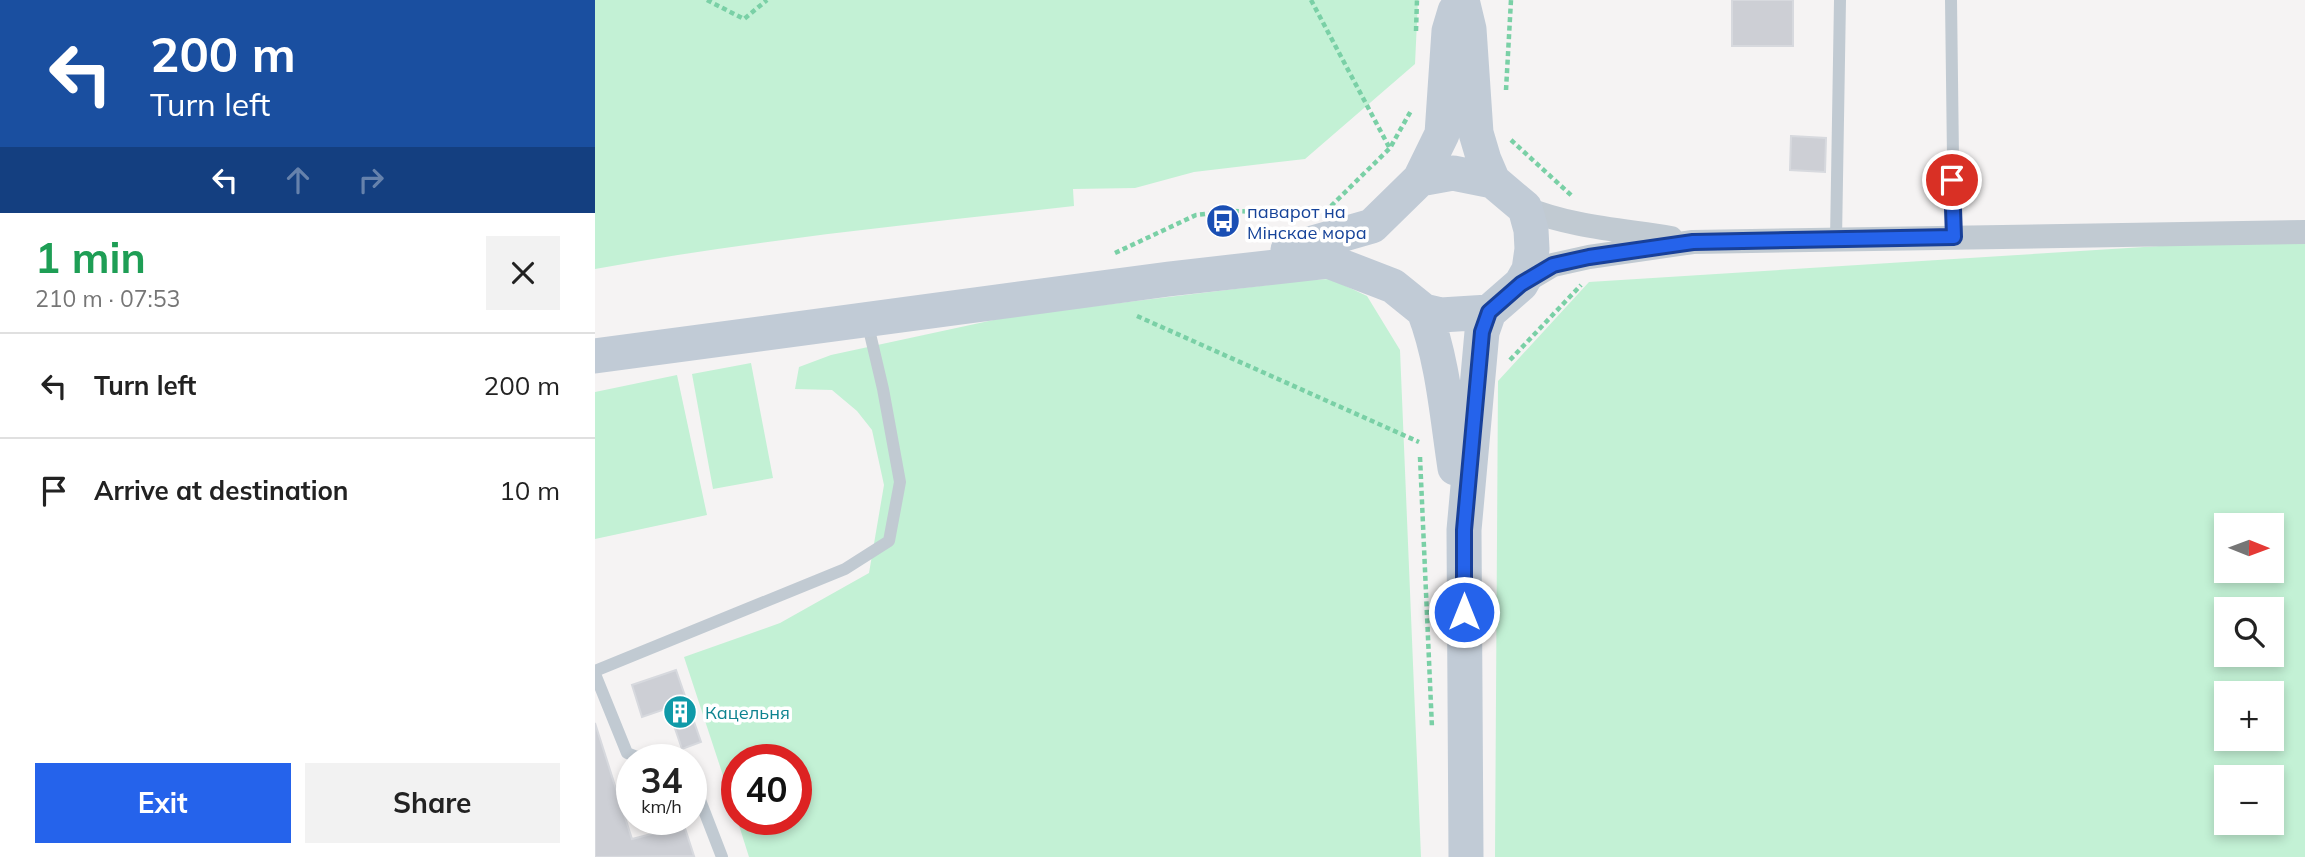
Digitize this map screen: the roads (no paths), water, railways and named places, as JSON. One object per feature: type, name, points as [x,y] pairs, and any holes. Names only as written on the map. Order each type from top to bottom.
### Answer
[{"type":"street","points":[[1460,0],[1469,29],[1476,133],[1483,160],[1493,181],[1525,208],[1541,215],[1590,226],[1693,242]]},
{"type":"street","points":[[1393,286],[1383,252],[1385,229],[1442,134],[1449,31],[1460,0]]},
{"type":"street","points":[[1169,279],[1326,241],[1371,226],[1408,190],[1453,173],[1493,181]]},
{"type":"street","points":[[1521,284],[1529,270],[1532,249],[1531,230],[1525,208]]},
{"type":"street","points":[[1466,857],[1464,530],[1482,332],[1489,312],[1521,284],[1553,265],[1693,242],[2305,232]]},
{"type":"street","points":[[595,356],[1169,279],[1328,261],[1393,286],[1424,311],[1441,315],[1489,312]]},
{"type":"street","points":[[1424,311],[1431,329],[1445,397],[1464,530]]},
{"type":"lane","points":[[1836,240],[1840,0]]},
{"type":"lane","points":[[1951,0],[1954,237]]},
{"type":"lane","points":[[623,744],[595,673],[845,569],[889,541],[900,482],[883,388],[867,320]]},
{"type":"lane","points":[[707,818],[722,857]]},
{"type":"place","name":"паварот на Мінскае мора","points":[[1223,221]]},
{"type":"place","name":"Кацельня","points":[[680,712]]}]
